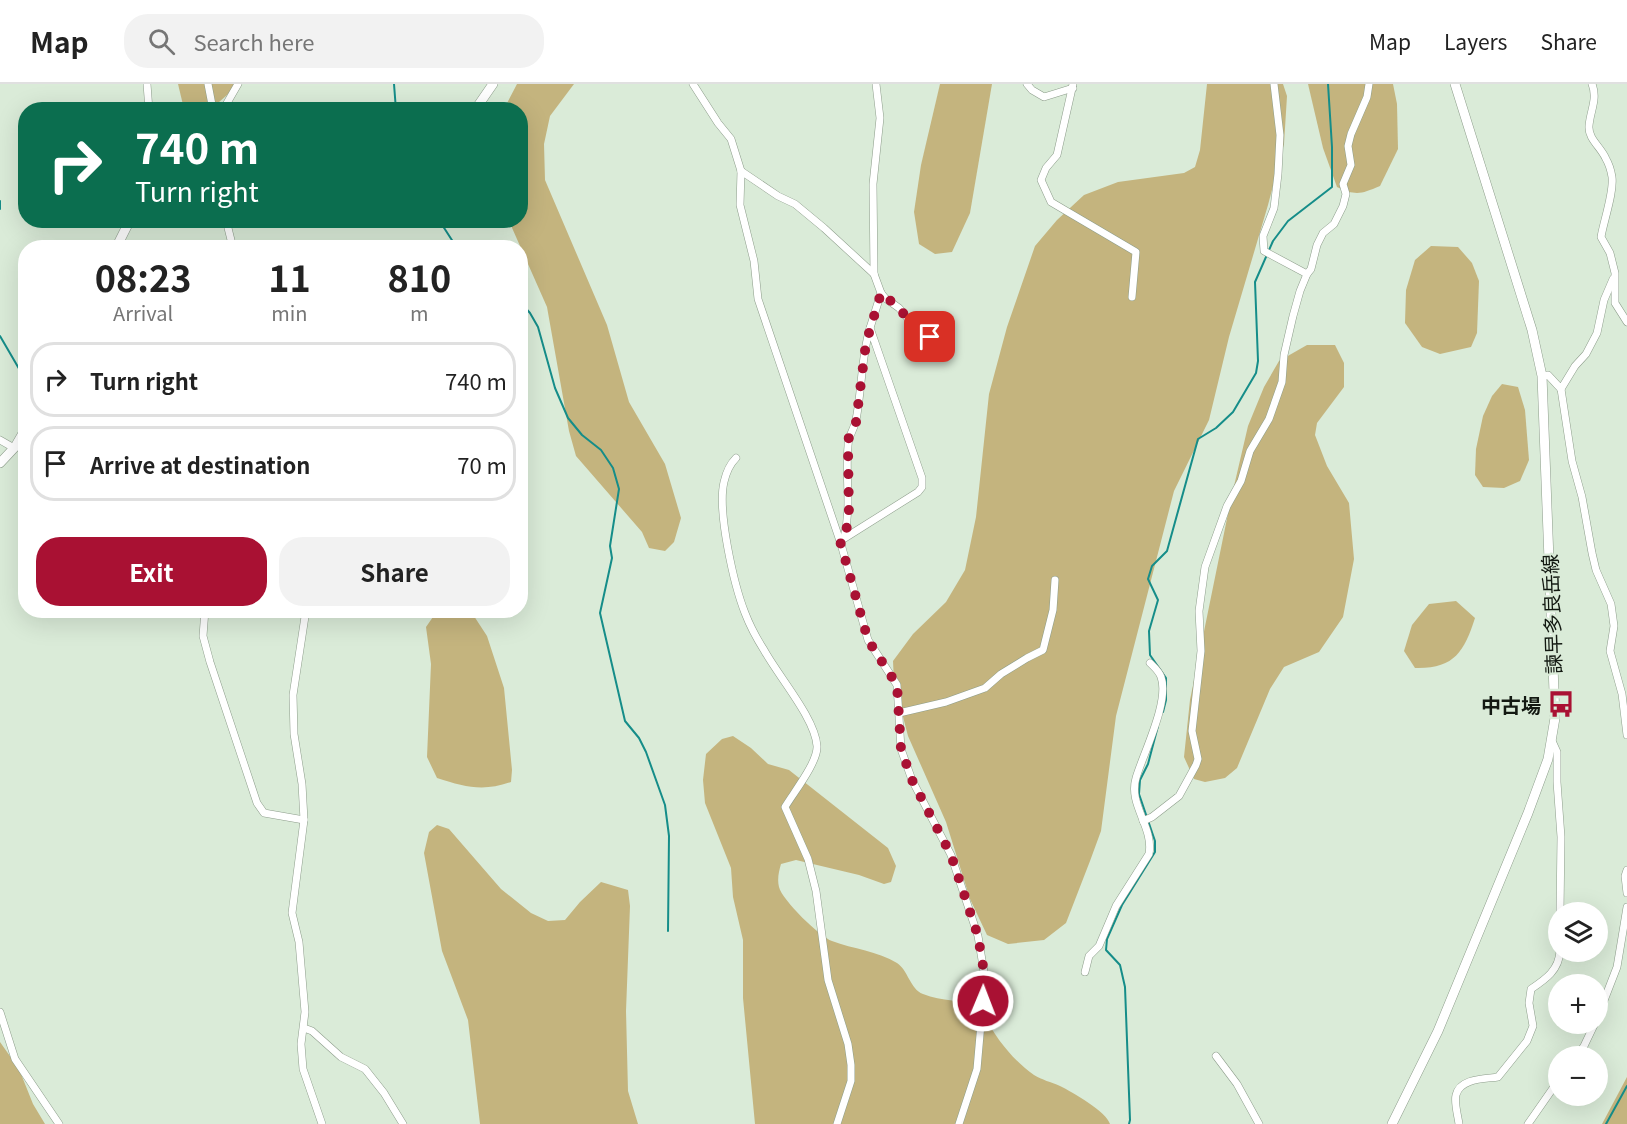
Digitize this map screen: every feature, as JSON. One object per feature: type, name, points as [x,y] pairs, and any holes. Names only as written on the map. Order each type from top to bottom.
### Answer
[{"type":"main road","points":[[481,102],[493,84]]},
{"type":"main road","name":"諫早多良岳線","points":[[1392,1124],[1453,995],[1528,813],[1548,759],[1556,718],[1542,376],[1532,330],[1455,84]]},
{"type":"main road","points":[[0,463],[18,441]]},
{"type":"street","points":[[147,84],[148,102]]},
{"type":"street","points":[[208,84],[211,102]]},
{"type":"street","points":[[228,102],[238,84]]},
{"type":"street","points":[[693,84],[731,139],[741,171],[740,205],[754,261],[759,299],[842,540],[868,640],[897,685],[901,749],[912,780],[951,855],[978,936],[985,978],[978,1069],[959,1124]]},
{"type":"street","points":[[876,84],[880,118],[873,184],[874,274],[881,293],[899,308],[910,322],[930,337]]},
{"type":"street","points":[[1027,84],[1044,97],[1073,86]]},
{"type":"street","points":[[1274,84],[1280,135],[1278,174],[1274,208],[1263,236],[1264,252],[1307,274]]},
{"type":"street","points":[[1143,821],[1152,817],[1179,796],[1198,759],[1192,732],[1201,651],[1199,611],[1205,567],[1227,506],[1241,481],[1250,451],[1273,410],[1282,382],[1284,355],[1293,316],[1307,274],[1311,269],[1317,245],[1323,233],[1334,224],[1346,194],[1343,184],[1351,165],[1348,146],[1367,97],[1369,84]]},
{"type":"street","points":[[1592,84],[1594,105],[1589,126],[1591,135],[1606,158],[1612,178],[1610,200],[1601,237],[1610,253],[1615,273],[1615,303],[1627,322]]},
{"type":"street","points":[[1073,86],[1057,155],[1046,168],[1041,180],[1051,202],[1136,252],[1132,297]]},
{"type":"street","points":[[741,171],[778,196],[795,204],[874,274]]},
{"type":"street","points":[[1562,389],[1575,366],[1586,354],[1597,333],[1604,300],[1615,273]]},
{"type":"street","points":[[842,540],[849,519],[849,435],[856,422],[866,343],[881,293]]},
{"type":"street","points":[[842,540],[918,492],[922,487],[922,478],[870,328]]},
{"type":"street","points":[[1542,376],[1548,375],[1562,389],[1572,462],[1582,497],[1592,553],[1596,570],[1611,604],[1614,626],[1610,651],[1622,694],[1627,735]]},
{"type":"street","points":[[0,440],[14,448]]},
{"type":"street","points":[[736,458],[729,465],[723,483],[723,505],[737,588],[749,623],[805,716],[814,734],[817,747],[816,757],[785,807],[808,859],[816,891],[828,980],[848,1044],[851,1081],[837,1124]]},
{"type":"street","points":[[899,713],[946,702],[985,688],[1000,674],[1043,650],[1053,610],[1054,580]]},
{"type":"street","points":[[205,618],[203,636],[210,662],[257,803],[264,813],[303,820]]},
{"type":"street","points":[[305,618],[293,695],[294,734],[302,784],[303,820],[292,913],[299,942],[305,1012],[302,1044],[303,1069],[322,1124]]},
{"type":"street","points":[[1085,972],[1089,956],[1099,946],[1116,906],[1149,854],[1150,845],[1134,795],[1135,779],[1144,760],[1162,698],[1160,674],[1150,663]]},
{"type":"street","points":[[1552,741],[1557,752],[1561,837],[1560,902]]},
{"type":"street","points":[[1627,870],[1625,876],[1627,893]]},
{"type":"street","points":[[1608,990],[1617,967],[1627,907]]},
{"type":"street","points":[[1459,1124],[1456,1096],[1458,1091],[1473,1080],[1498,1077],[1527,1041],[1533,1026],[1529,1003],[1531,989],[1550,977],[1557,962]]},
{"type":"street","points":[[0,1012],[15,1059],[59,1124]]},
{"type":"street","points":[[304,1028],[312,1031],[341,1057],[365,1069],[384,1093],[403,1124]]},
{"type":"street","points":[[1216,1056],[1237,1084],[1259,1124]]},
{"type":"street","points":[[1528,1124],[1548,1095]]},
{"type":"shaded area","points":[[178,84],[236,84],[219,102],[182,102]]},
{"type":"shaded area","points":[[517,84],[574,84],[550,116],[544,144],[545,180],[607,325],[629,402],[665,464],[681,518],[674,542],[665,551],[649,548],[642,532],[576,456],[569,431],[547,307],[528,264],[528,240],[517,240],[512,228],[528,228],[528,102],[508,102]]},
{"type":"shaded area","points":[[940,84],[992,84],[970,213],[952,252],[935,254],[919,244],[914,212],[921,165]]},
{"type":"shaded area","points":[[1207,84],[1283,84],[1287,96],[1284,144],[1229,337],[1209,420],[1174,491],[1116,716],[1101,831],[1066,923],[1044,940],[1008,944],[987,935],[970,899],[946,822],[908,736],[894,682],[893,661],[913,634],[946,602],[965,570],[976,517],[989,394],[1007,327],[1035,246],[1057,220],[1084,195],[1118,182],[1184,173],[1195,167],[1200,150]]},
{"type":"shaded area","points":[[1308,84],[1393,84],[1397,104],[1398,149],[1380,186],[1358,193],[1337,187],[1323,148]]},
{"type":"shaded area","points":[[1431,246],[1458,247],[1472,263],[1479,281],[1477,333],[1471,347],[1440,354],[1422,347],[1405,323],[1406,290],[1415,260]]},
{"type":"shaded area","points":[[1307,345],[1335,345],[1344,363],[1344,387],[1317,423],[1315,435],[1327,466],[1349,503],[1354,559],[1343,617],[1319,652],[1284,667],[1270,689],[1237,768],[1225,778],[1205,782],[1194,779],[1184,757],[1190,700],[1248,426],[1264,387],[1279,361]]},
{"type":"shaded area","points":[[1502,384],[1518,387],[1525,410],[1529,460],[1520,481],[1504,488],[1483,487],[1475,475],[1476,449],[1483,416],[1492,396]]},
{"type":"shaded area","points":[[1456,601],[1475,618],[1461,649],[1448,662],[1428,668],[1415,668],[1404,651],[1412,625],[1429,604]]},
{"type":"shaded area","points":[[432,618],[475,618],[487,636],[504,688],[512,770],[511,782],[483,788],[465,786],[437,778],[427,757],[431,664],[426,627]]},
{"type":"shaded area","points":[[733,736],[751,748],[768,764],[789,770],[888,848],[896,866],[891,882],[884,884],[859,875],[796,860],[781,864],[779,887],[802,917],[819,933],[832,941],[882,956],[897,963],[919,992],[980,1007],[1002,1044],[1017,1061],[1037,1077],[1060,1086],[1088,1103],[1103,1114],[1110,1124],[755,1124],[743,998],[743,940],[733,897],[731,868],[705,803],[703,780],[706,754],[722,739]]},
{"type":"shaded area","points":[[437,825],[449,829],[501,889],[531,913],[548,921],[565,920],[601,882],[628,890],[630,906],[626,1011],[628,1091],[638,1124],[480,1124],[468,1020],[442,951],[424,853],[429,832]]},
{"type":"shaded area","points":[[0,1042],[19,1069],[33,1104],[45,1124],[0,1124]]},
{"type":"shaded area","points":[[1627,1077],[1627,1124],[1602,1124]]},
{"type":"waterway","points":[[394,84],[395,102]]},
{"type":"waterway","points":[[1163,712],[1166,700],[1166,678],[1150,655],[1149,631],[1158,600],[1148,579],[1152,566],[1167,551],[1198,439],[1216,428],[1233,412],[1256,373],[1258,361],[1255,282],[1273,241],[1288,221],[1332,187],[1328,84]]},
{"type":"waterway","points":[[0,201],[0,209]]},
{"type":"waterway","points":[[444,228],[452,240]]},
{"type":"waterway","points":[[528,311],[538,327],[555,388],[568,418],[582,435],[601,450],[613,468],[619,489],[610,546],[612,558],[600,613],[625,721],[639,738],[646,752],[665,805],[669,836],[668,931]]},
{"type":"waterway","points":[[0,336],[18,367]]},
{"type":"waterway","points":[[1129,1124],[1125,987],[1120,965],[1106,950],[1107,939],[1122,905],[1155,852],[1155,841],[1139,794],[1140,780],[1148,764],[1158,726]]},
{"type":"waterway","points":[[1606,1124],[1627,1086]]},
{"type":"place","name":"中古場","points":[[1561,704]]},
{"type":"route","points":[[930,337],[910,322],[899,308],[881,293],[866,343],[856,422],[849,435],[849,519],[844,538],[840,541],[868,640],[897,685],[901,749],[912,780],[951,855],[978,936],[985,978],[983,1001]]}]
